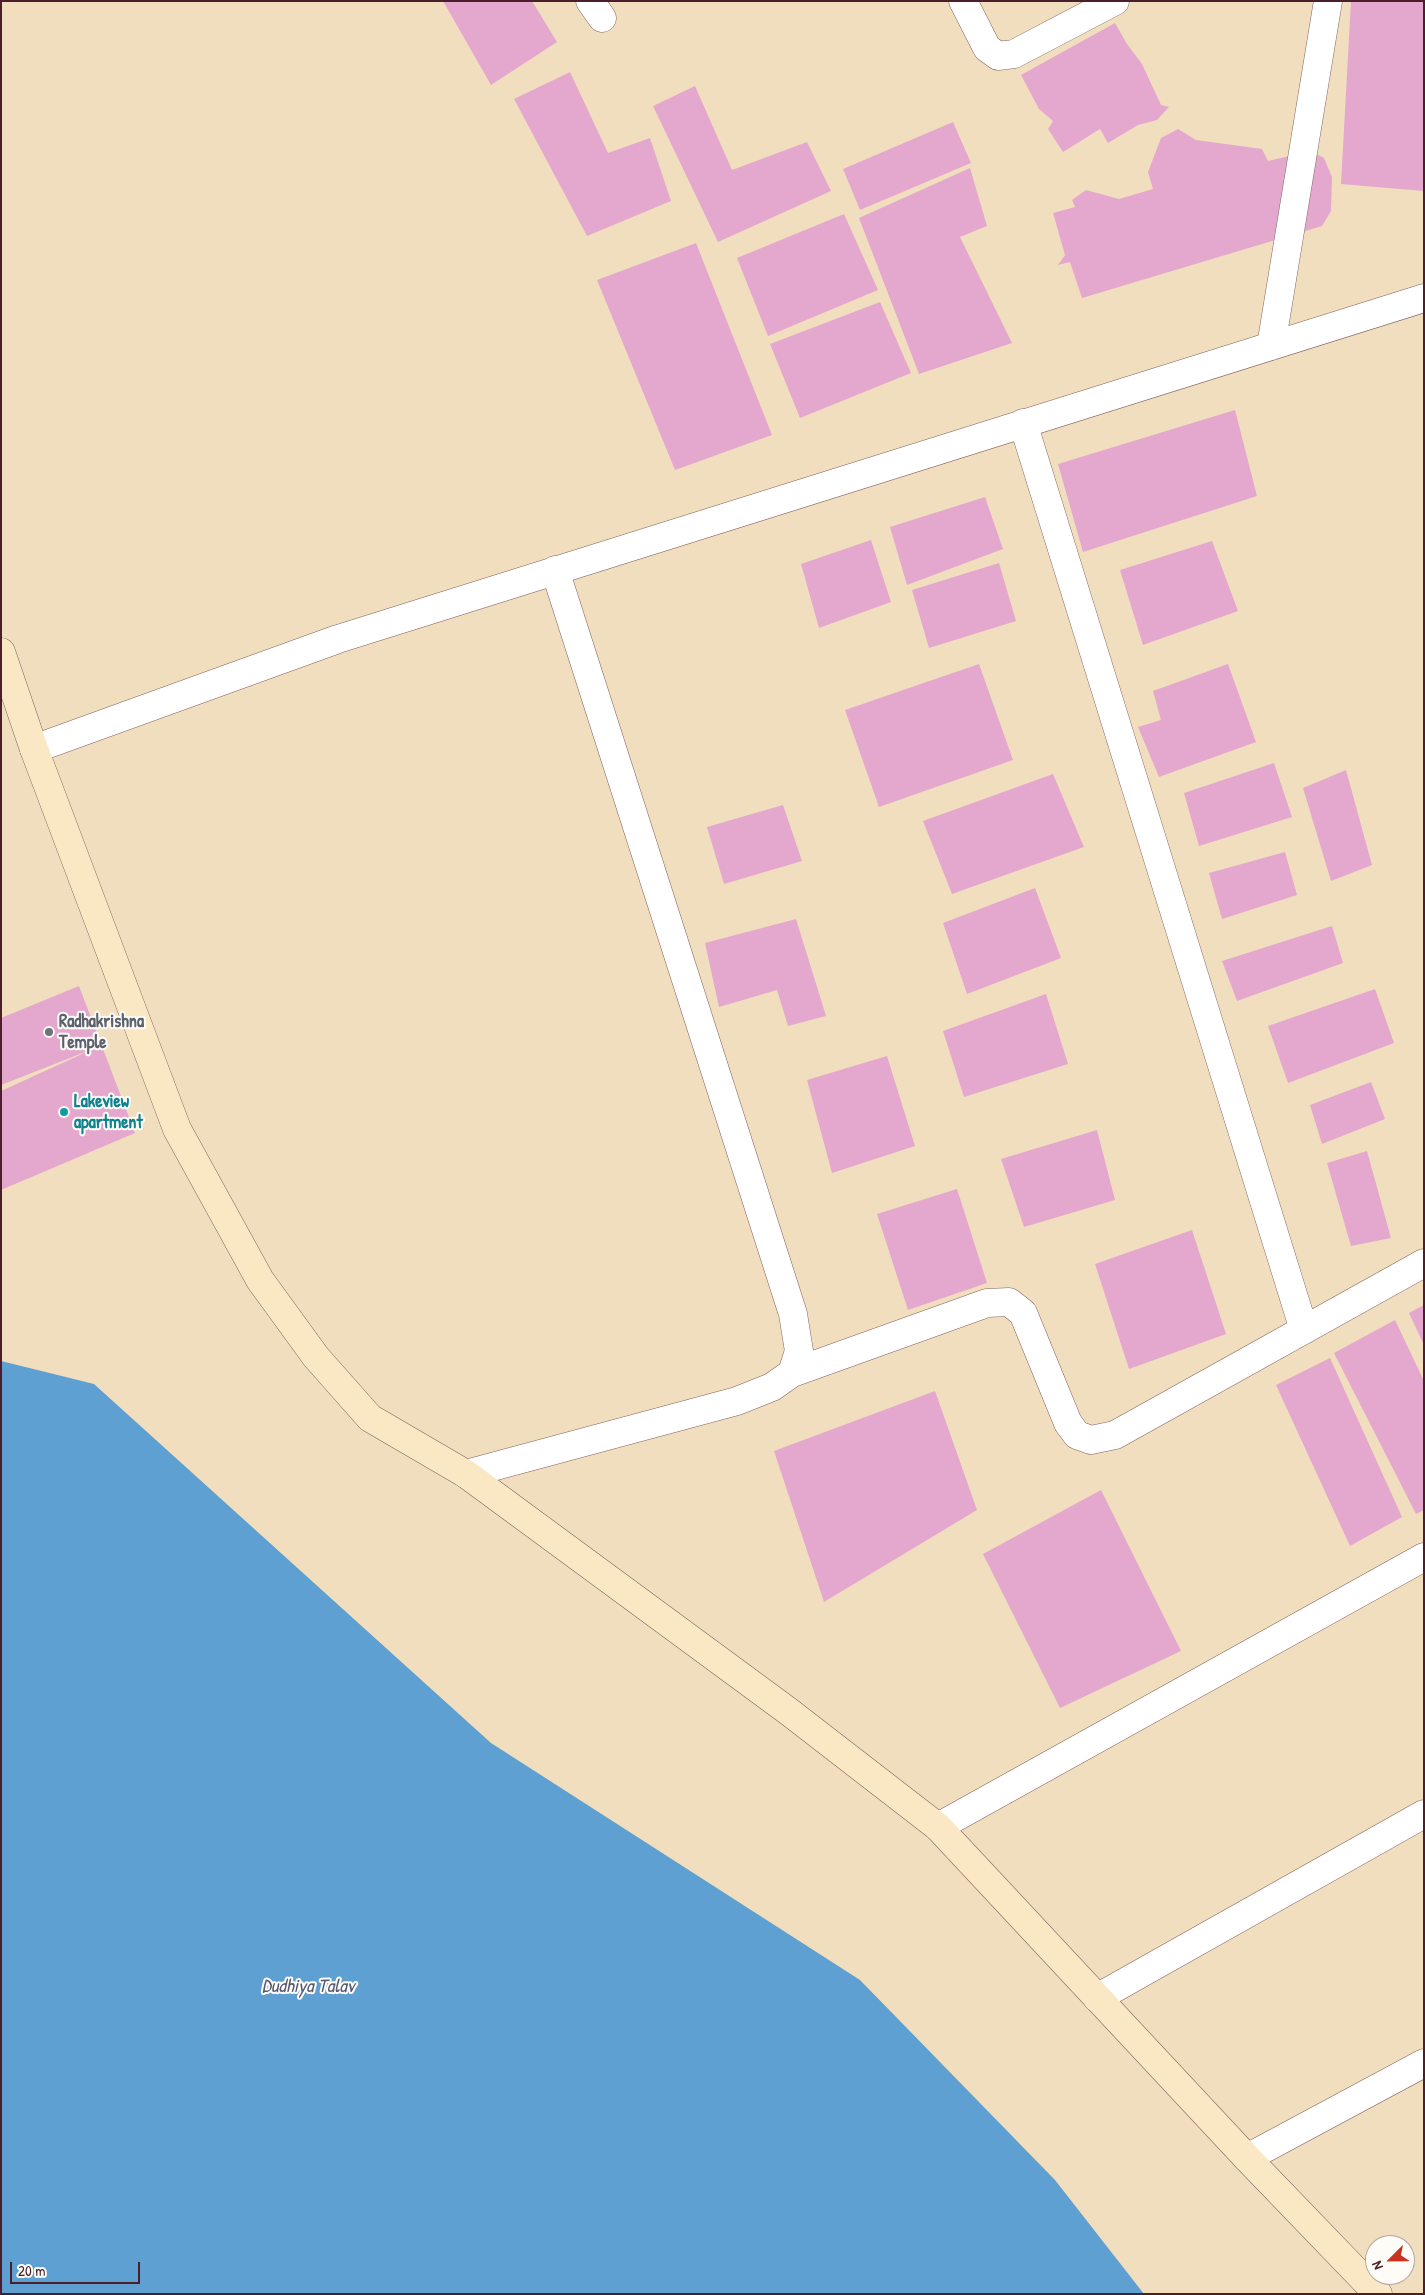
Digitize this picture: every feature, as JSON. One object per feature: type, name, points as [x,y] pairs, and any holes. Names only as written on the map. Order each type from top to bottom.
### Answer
[{"type":"main road","points":[[1,652],[34,748],[177,1129],[260,1280],[316,1357],[370,1418],[466,1474],[788,1711],[938,1827],[1247,2158],[1378,2294]]},
{"type":"street","points":[[963,1],[987,48],[998,56],[1014,54],[1115,1]]},
{"type":"street","points":[[1271,346],[1328,1]]},
{"type":"street","points":[[34,748],[338,639],[1424,298]]},
{"type":"street","points":[[1023,423],[1304,1330]]},
{"type":"street","points":[[555,570],[793,1314],[799,1351],[792,1373]]},
{"type":"street","points":[[466,1474],[737,1401],[772,1386],[792,1373],[986,1303],[1009,1302],[1022,1313],[1068,1423],[1077,1435],[1090,1440],[1115,1435],[1424,1263]]},
{"type":"street","points":[[938,1827],[1424,1557]]},
{"type":"street","points":[[1097,1998],[1424,1814]]},
{"type":"street","points":[[1247,2158],[1424,2063]]},
{"type":"water","name":"Dudhiya Talav","points":[[1,1361],[94,1384],[491,1743],[860,1980],[1055,2180],[1144,2294],[1,2294]]},
{"type":"building","points":[[443,1],[532,1],[557,42],[491,85]]},
{"type":"building","points":[[1351,1],[1424,1],[1424,191],[1341,184]]},
{"type":"building","points":[[1115,23],[1127,44],[1142,64],[1161,105],[1169,107],[1157,120],[1138,125],[1108,143],[1100,129],[1063,152],[1048,129],[1053,121],[1039,109],[1021,75]]},
{"type":"building","points":[[570,72],[608,153],[650,138],[671,201],[587,236],[514,99]]},
{"type":"building","points":[[695,86],[732,170],[807,142],[831,191],[718,242],[653,106]]},
{"type":"building","points":[[953,122],[971,163],[860,210],[843,169]]},
{"type":"building","points":[[1178,129],[1196,140],[1262,149],[1268,161],[1311,151],[1324,158],[1332,177],[1331,211],[1322,226],[1082,298],[1070,262],[1058,265],[1065,255],[1053,213],[1075,207],[1072,200],[1086,190],[1119,199],[1153,189],[1148,172],[1161,138]]},
{"type":"building","points":[[970,168],[987,226],[960,237],[1012,343],[919,374],[859,218]]},
{"type":"building","points":[[844,214],[878,290],[768,336],[737,258]]},
{"type":"building","points":[[696,243],[772,435],[675,470],[597,280]]},
{"type":"building","points":[[880,302],[911,373],[800,418],[770,344]]},
{"type":"building","points":[[1235,410],[1257,496],[1083,552],[1058,464]]},
{"type":"building","points":[[985,497],[1003,549],[907,585],[890,527]]},
{"type":"building","points":[[871,540],[891,602],[819,628],[801,564]]},
{"type":"building","points":[[1212,541],[1238,611],[1143,645],[1120,570]]},
{"type":"building","points":[[999,563],[1016,621],[929,648],[912,590]]},
{"type":"building","points":[[979,664],[1013,760],[879,807],[845,710]]},
{"type":"building","points":[[1228,664],[1256,742],[1159,777],[1138,727],[1161,720],[1153,691]]},
{"type":"building","points":[[1274,763],[1292,817],[1199,846],[1184,793]]},
{"type":"building","points":[[1346,770],[1372,865],[1331,881],[1303,788]]},
{"type":"building","points":[[1053,774],[1084,847],[952,894],[923,821]]},
{"type":"building","points":[[783,805],[802,861],[724,884],[707,827]]},
{"type":"building","points":[[1285,852],[1297,895],[1222,919],[1209,873]]},
{"type":"building","points":[[1035,888],[1061,958],[967,994],[943,923]]},
{"type":"building","points":[[796,919],[826,1016],[788,1026],[777,990],[719,1007],[705,943]]},
{"type":"building","points":[[1332,926],[1343,963],[1237,1001],[1222,961]]},
{"type":"building","name":"Lakeview apartment","points":[[79,986],[135,1133],[1,1190],[1,1091],[93,1049],[1,1085],[1,1018]]},
{"type":"building","points":[[1375,989],[1394,1043],[1288,1083],[1268,1026]]},
{"type":"building","points":[[1046,994],[1068,1064],[964,1097],[943,1031]]},
{"type":"building","points":[[887,1056],[915,1146],[832,1173],[807,1080]]},
{"type":"building","points":[[1371,1082],[1385,1119],[1322,1144],[1310,1105]]},
{"type":"building","points":[[1097,1130],[1115,1200],[1024,1227],[1001,1159]]},
{"type":"building","points":[[1367,1151],[1391,1238],[1351,1246],[1327,1163]]},
{"type":"building","points":[[957,1189],[987,1283],[908,1310],[877,1214]]},
{"type":"building","points":[[1192,1230],[1226,1334],[1129,1369],[1095,1264]]},
{"type":"building","points":[[1424,1305],[1424,1345],[1409,1313]]},
{"type":"building","points":[[1395,1320],[1424,1381],[1424,1510],[1416,1514],[1334,1353]]},
{"type":"building","points":[[1330,1358],[1402,1517],[1350,1546],[1276,1385]]},
{"type":"building","points":[[935,1391],[977,1510],[824,1602],[774,1451]]},
{"type":"building","points":[[1101,1490],[1181,1651],[1060,1708],[983,1554]]},
{"type":"place","name":"Radhakrishna Temple","points":[[49,1032]]},
{"type":"place","name":"Lakeview apartment","points":[[64,1112]]}]
